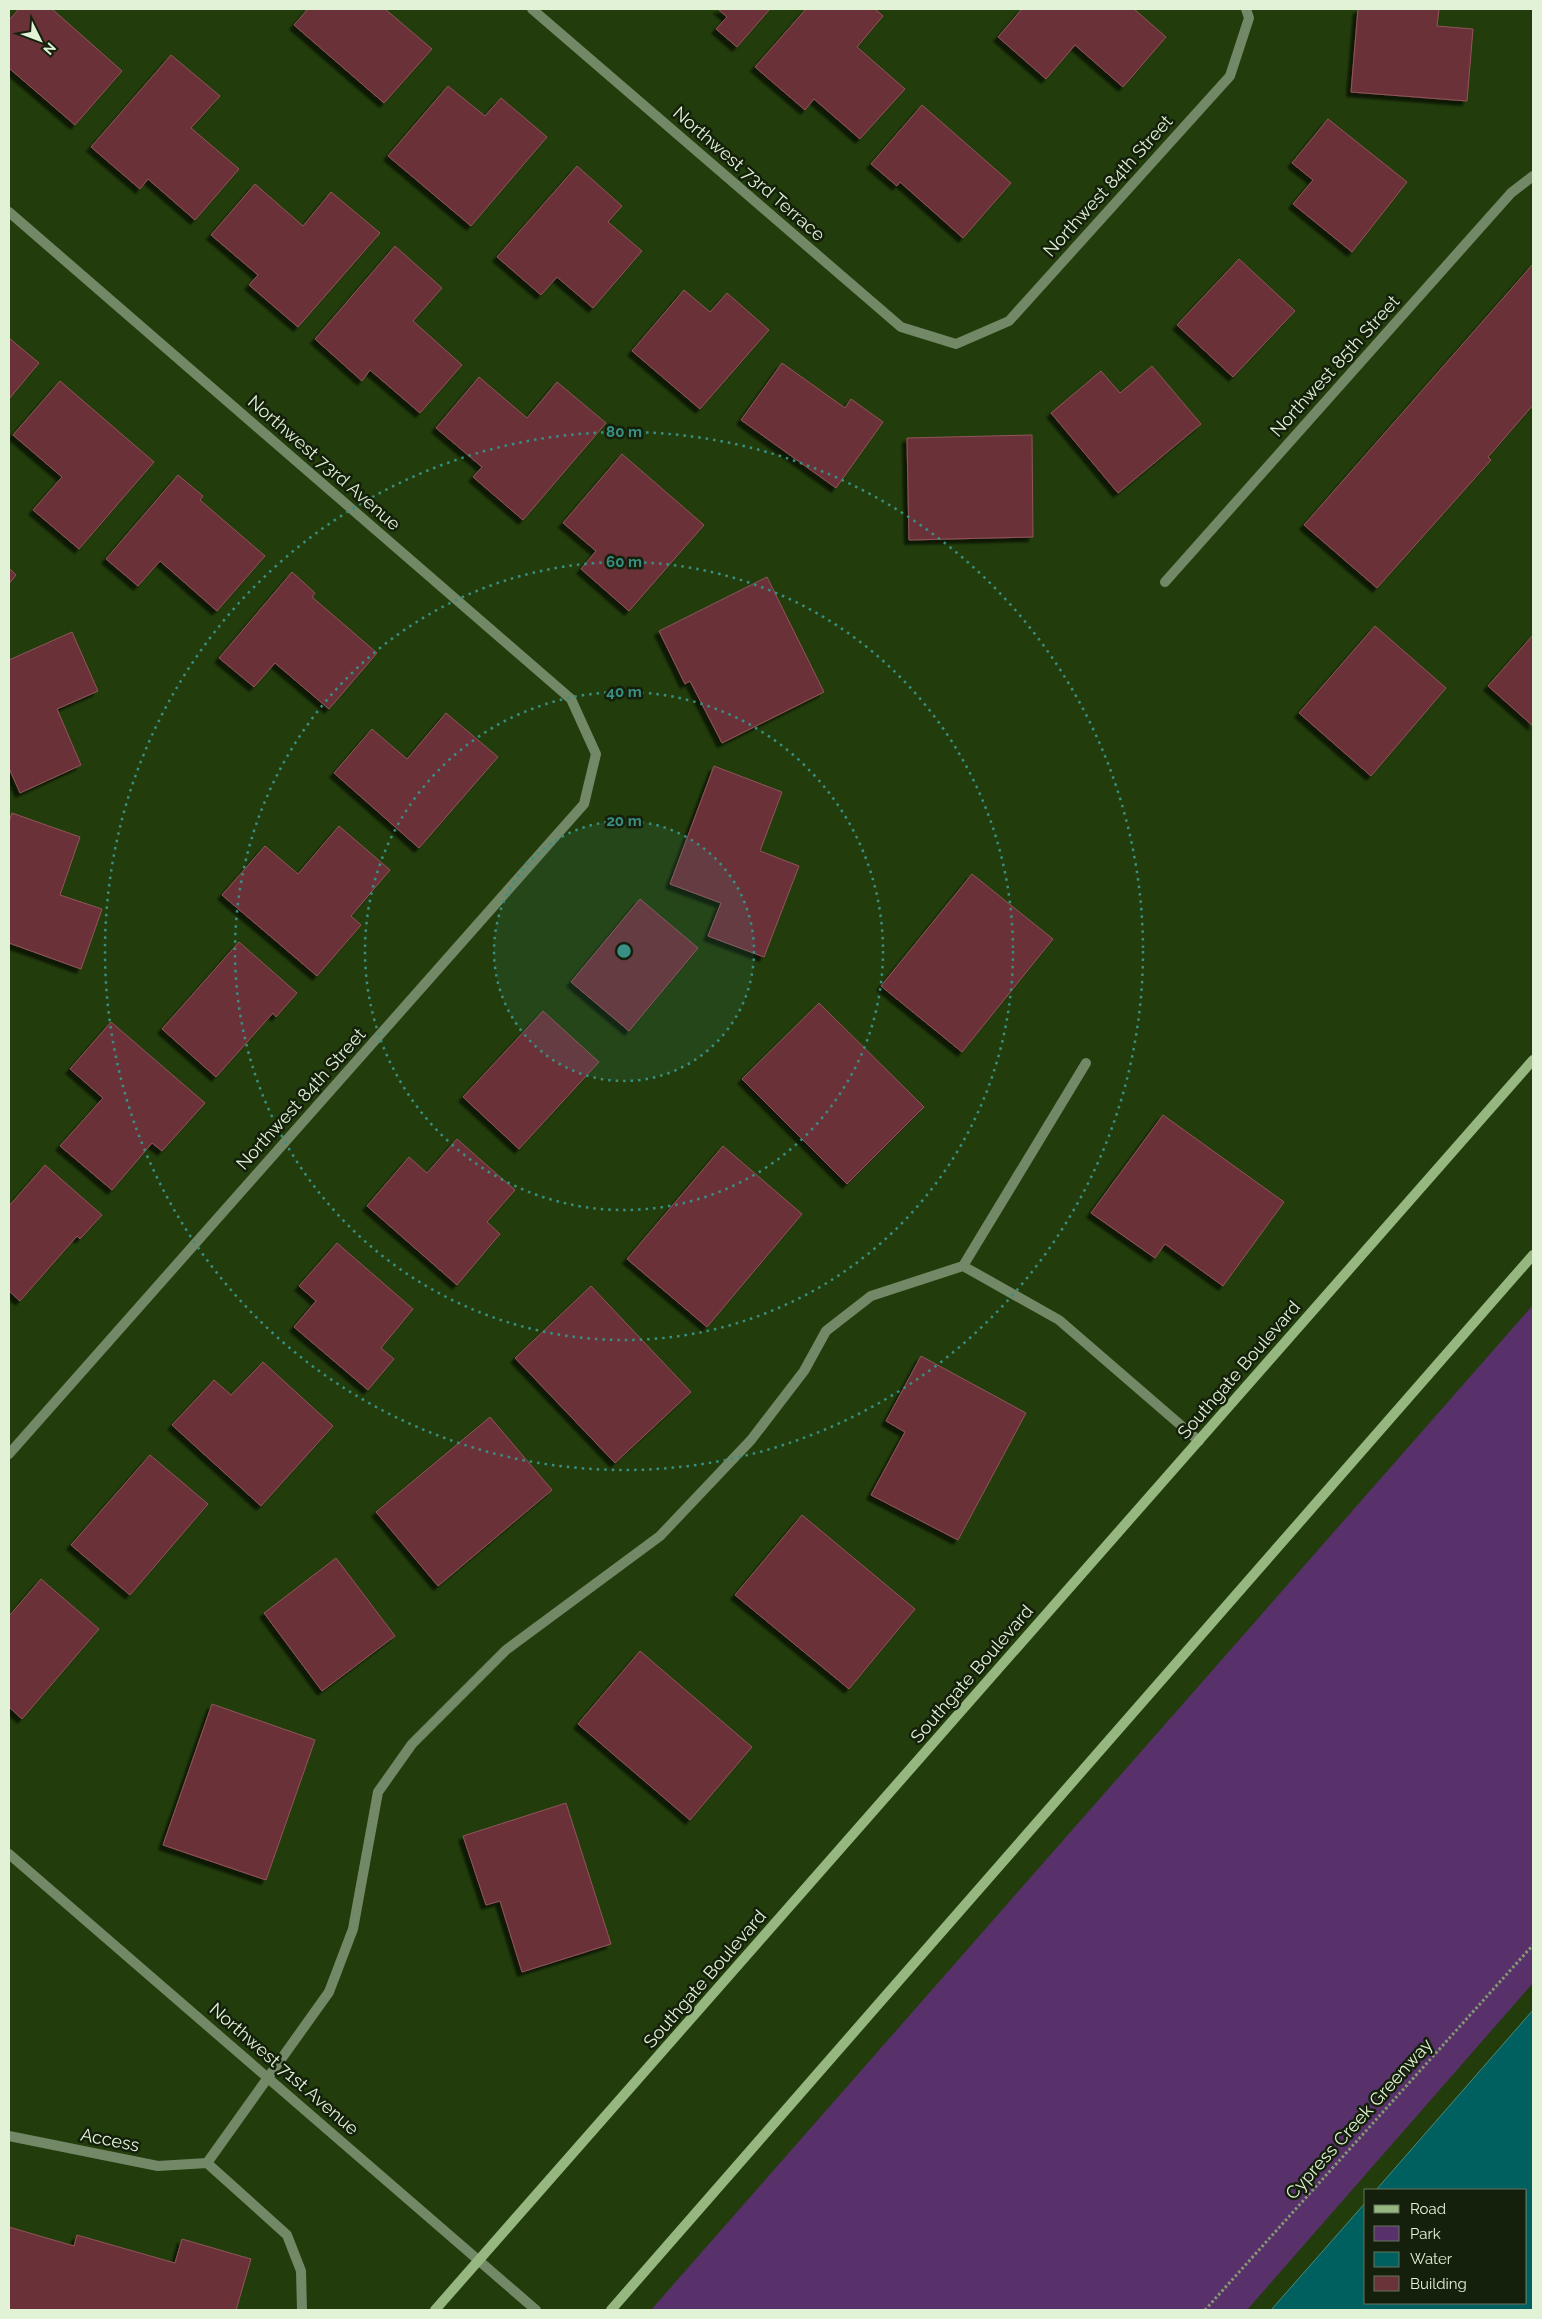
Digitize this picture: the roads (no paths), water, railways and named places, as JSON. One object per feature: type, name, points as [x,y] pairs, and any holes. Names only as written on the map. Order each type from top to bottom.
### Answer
[{"type":"main road","name":"Southgate Boulevard","points":[[436,2310],[1533,1060]]},
{"type":"main road","points":[[611,2310],[1533,1255]]},
{"type":"street","name":"Northwest 73rd Terrace","points":[[532,9],[901,327],[956,344]]},
{"type":"street","name":"Northwest 84th Street","points":[[956,344],[1009,321],[1230,76],[1248,13]]},
{"type":"street","name":"Northwest 85th Street","points":[[1165,582],[1511,192],[1533,176]]},
{"type":"street","name":"Northwest 73rd Avenue","points":[[9,212],[571,699],[596,754]]},
{"type":"street","name":"Northwest 84th Street","points":[[9,1454],[584,804],[596,754]]},
{"type":"street","points":[[302,2310],[301,2271],[287,2235],[207,2163],[329,1992],[353,1929],[378,1792],[412,1744],[506,1650],[660,1536],[751,1440],[804,1371],[826,1331],[871,1296],[964,1266],[1086,1063]]},
{"type":"street","points":[[964,1266],[1059,1320],[1198,1441]]},
{"type":"street","name":"Northwest 71st Avenue","points":[[9,1854],[536,2310]]},
{"type":"street","name":"Access","points":[[9,2136],[158,2166],[207,2163]]},
{"type":"water","points":[[1533,2010],[1533,2310],[1271,2310],[1364,2204],[1364,2304],[1527,2304],[1527,2189],[1377,2189]]}]
